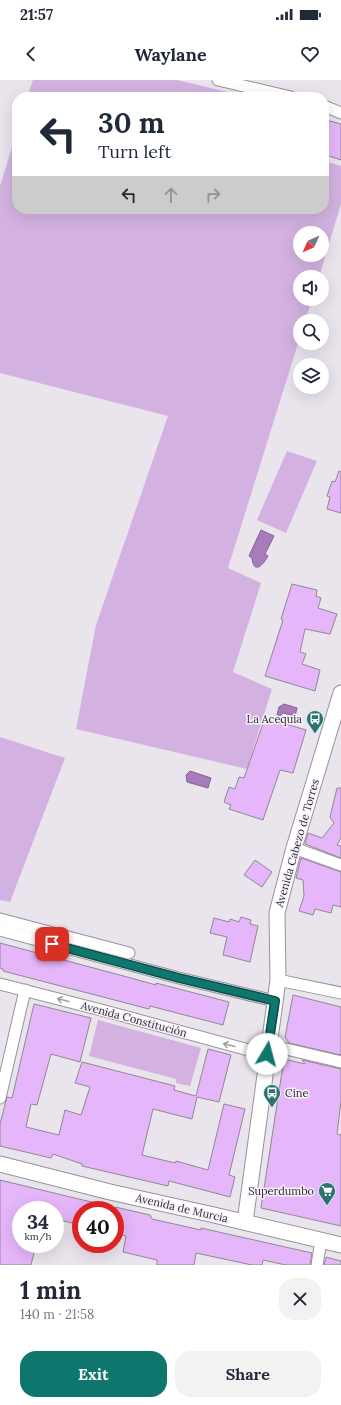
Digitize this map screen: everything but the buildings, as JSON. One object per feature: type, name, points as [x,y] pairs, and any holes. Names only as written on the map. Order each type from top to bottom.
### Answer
[{"type":"street","points":[[218,80],[270,92]]},
{"type":"street","points":[[329,108],[341,113]]},
{"type":"street","name":"Avenida Cabezo de Torres","points":[[245,1222],[278,980],[277,913],[294,848],[341,693]]},
{"type":"street","points":[[294,848],[341,865]]},
{"type":"street","points":[[0,919],[129,953]]},
{"type":"street","points":[[0,930],[179,978],[275,1001]]},
{"type":"street","points":[[278,980],[341,993]]},
{"type":"street","name":"Avenida Constitución","points":[[0,984],[268,1050],[341,1062]]},
{"type":"street","points":[[0,1098],[25,990]]},
{"type":"street","name":"Avenida de Murcia","points":[[0,1164],[110,1192],[341,1245]]},
{"type":"street","points":[[317,1265],[321,1241]]},
{"type":"shaded area","points":[[33,80],[177,80],[228,92],[29,92]]},
{"type":"shaded area","points":[[12,147],[12,214],[329,214],[329,162],[341,166],[341,204],[329,244],[329,226],[293,226],[293,262],[324,262],[321,270],[293,270],[293,306],[310,306],[307,314],[293,314],[293,350],[296,350],[228,568],[261,583],[233,672],[272,689],[247,769],[76,729],[96,625],[168,416],[0,373],[0,186]]},
{"type":"shaded area","points":[[287,451],[317,461],[286,533],[257,520]]},
{"type":"shaded area","points":[[261,530],[274,536],[265,554],[268,556],[259,567],[257,567],[253,563],[252,558],[249,556]]},
{"type":"shaded area","points":[[284,704],[297,708],[295,716],[283,713],[280,716],[277,715],[279,707]]},
{"type":"shaded area","points":[[0,737],[65,758],[10,902],[0,900]]},
{"type":"shaded area","points":[[190,771],[211,778],[208,788],[187,782],[186,775]]},
{"type":"shaded area","points":[[98,1020],[201,1048],[190,1086],[176,1083],[176,1079],[89,1056]]},
{"type":"place","name":"La Acequia","points":[[315,734]]},
{"type":"place","name":"Cine","points":[[272,1108]]},
{"type":"place","name":"Superdumbo","points":[[327,1206]]},
{"type":"route","points":[[52,944],[179,978],[275,1001],[267,1054]]}]
